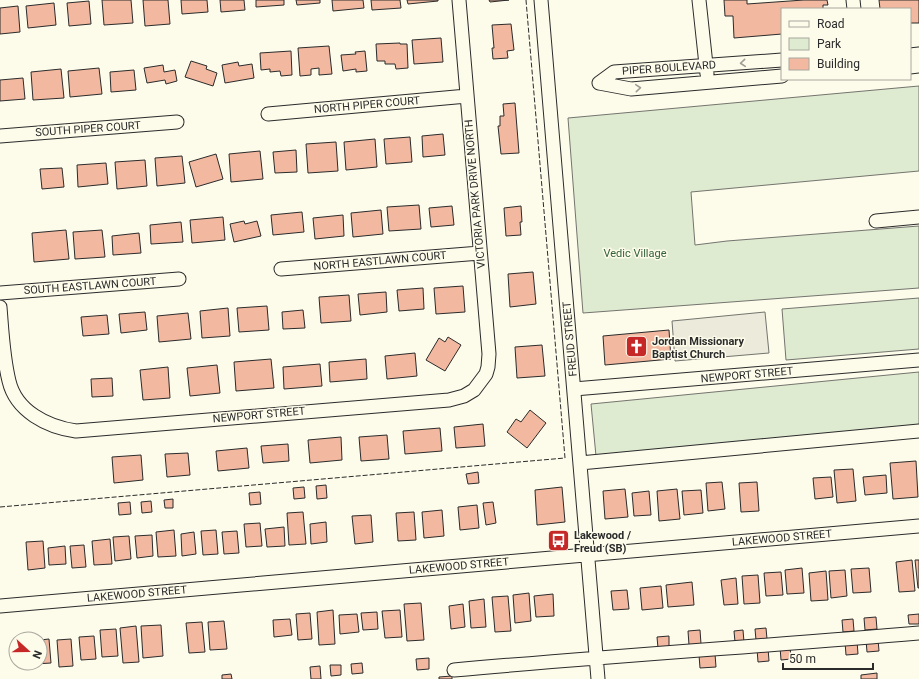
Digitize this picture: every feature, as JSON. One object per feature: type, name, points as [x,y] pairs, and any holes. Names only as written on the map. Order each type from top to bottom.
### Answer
[{"type":"street","name":"VICTORIA PARK DRIVE NORTH","points":[[459,0],[489,342],[488,367],[486,374],[478,385]]},
{"type":"street","name":"FREUD STREET","points":[[541,0],[598,679]]},
{"type":"street","points":[[699,0],[707,66],[707,82]]},
{"type":"street","name":"PIPER BOULEVARD","points":[[781,60],[614,72],[599,83],[631,89],[781,76]]},
{"type":"street","name":"NORTH PIPER COURT","points":[[268,114],[467,96]]},
{"type":"street","name":"SOUTH PIPER COURT","points":[[0,136],[177,122]]},
{"type":"street","points":[[876,221],[919,217]]},
{"type":"street","name":"NORTH EASTLAWN COURT","points":[[281,269],[480,253]]},
{"type":"street","name":"SOUTH EASTLAWN COURT","points":[[0,293],[179,279]]},
{"type":"street","name":"NEWPORT STREET","points":[[0,307],[3,342],[9,381],[20,402],[31,414],[48,424],[63,429],[76,431],[449,400],[464,396],[474,390],[478,385]]},
{"type":"street","name":"NEWPORT STREET","points":[[574,389],[919,360]]},
{"type":"street","points":[[580,463],[919,431]]},
{"type":"street","name":"LAKEWOOD STREET","points":[[0,606],[919,526]]},
{"type":"street","points":[[454,670],[597,657],[728,649],[919,633]]},
{"type":"green space","name":"Vedic Village","points":[[919,86],[919,171],[691,192],[695,245],[727,241],[919,226],[919,288],[583,313],[568,118]]},
{"type":"green space","points":[[919,298],[919,349],[786,360],[782,309]]},
{"type":"green space","points":[[919,372],[919,425],[596,456],[591,404]]},
{"type":"shaded area","points":[[765,312],[769,353],[675,361],[672,321]]},
{"type":"building","points":[[102,0],[131,0],[133,23],[104,25]]},
{"type":"building","points":[[143,0],[168,0],[170,24],[145,26]]},
{"type":"building","points":[[181,0],[207,0],[208,12],[182,14]]},
{"type":"building","points":[[220,0],[244,0],[245,10],[221,12]]},
{"type":"building","points":[[256,0],[284,0],[284,5],[256,7]]},
{"type":"building","points":[[296,0],[320,0],[320,3],[297,5]]},
{"type":"building","points":[[332,0],[363,0],[364,8],[333,11]]},
{"type":"building","points":[[371,0],[400,0],[401,8],[372,10]]},
{"type":"building","points":[[407,0],[438,0],[438,1],[408,4]]},
{"type":"building","points":[[489,0],[509,0],[490,2]]},
{"type":"building","points":[[724,0],[747,0],[747,4],[827,0],[828,5],[823,5],[823,8],[781,8],[781,34],[734,38],[733,16],[725,16]]},
{"type":"building","points":[[879,0],[919,0],[919,23],[911,23],[911,8],[880,8]]},
{"type":"building","points":[[89,1],[91,24],[69,26],[67,3]]},
{"type":"building","points":[[54,3],[56,25],[28,28],[26,6]]},
{"type":"building","points":[[18,6],[20,32],[0,34],[0,8]]},
{"type":"building","points":[[511,24],[514,50],[507,51],[508,58],[493,59],[492,48],[494,48],[492,25]]},
{"type":"building","points":[[441,38],[443,62],[414,64],[412,40]]},
{"type":"building","points":[[376,44],[407,44],[408,68],[396,69],[395,64],[385,64],[385,61],[377,61]]},
{"type":"building","points":[[329,46],[332,74],[319,75],[319,68],[311,69],[311,75],[300,76],[298,48]]},
{"type":"building","points":[[291,51],[292,75],[281,76],[280,71],[270,72],[270,69],[261,70],[260,53]]},
{"type":"building","points":[[365,51],[367,71],[356,72],[356,69],[343,71],[341,55],[356,54],[355,52]]},
{"type":"building","points":[[191,61],[207,66],[206,69],[217,73],[213,86],[185,77]]},
{"type":"building","points":[[238,62],[239,66],[252,64],[254,78],[225,83],[222,65]]},
{"type":"building","points":[[163,65],[164,72],[175,70],[177,81],[166,84],[165,80],[147,83],[144,68]]},
{"type":"building","points":[[99,68],[102,94],[70,97],[68,71]]},
{"type":"building","points":[[61,69],[64,98],[33,100],[31,72]]},
{"type":"building","points":[[134,70],[136,90],[111,92],[110,72]]},
{"type":"building","points":[[23,78],[25,99],[0,101],[0,80]]},
{"type":"building","points":[[515,103],[519,153],[501,154],[498,126],[500,126],[500,116],[504,116],[503,104]]},
{"type":"building","points":[[443,134],[445,155],[423,157],[422,136]]},
{"type":"building","points":[[410,137],[412,162],[386,164],[384,139]]},
{"type":"building","points":[[375,139],[377,167],[346,170],[344,142]]},
{"type":"building","points":[[336,142],[338,171],[308,173],[306,144]]},
{"type":"building","points":[[296,150],[297,172],[275,173],[273,152]]},
{"type":"building","points":[[260,151],[263,179],[231,182],[229,154]]},
{"type":"building","points":[[216,154],[223,179],[196,187],[189,162]]},
{"type":"building","points":[[182,156],[185,183],[157,186],[155,158]]},
{"type":"building","points":[[145,160],[147,186],[117,189],[115,162]]},
{"type":"building","points":[[106,163],[108,184],[78,187],[77,165]]},
{"type":"building","points":[[62,168],[64,187],[42,189],[40,169]]},
{"type":"building","points":[[419,205],[421,229],[389,231],[387,207]]},
{"type":"building","points":[[452,206],[454,225],[431,227],[429,208]]},
{"type":"building","points":[[521,206],[521,235],[506,236],[504,208]]},
{"type":"building","points":[[381,210],[383,234],[353,237],[351,213]]},
{"type":"building","points":[[302,212],[304,232],[273,235],[271,215]]},
{"type":"building","points":[[343,215],[344,236],[315,239],[313,218]]},
{"type":"building","points":[[223,217],[225,240],[192,243],[190,220]]},
{"type":"building","points":[[244,221],[245,224],[257,221],[261,236],[234,242],[230,224]]},
{"type":"building","points":[[181,222],[183,242],[151,244],[150,225]]},
{"type":"building","points":[[66,230],[69,259],[34,262],[32,233]]},
{"type":"building","points":[[102,230],[105,257],[75,259],[73,232]]},
{"type":"building","points":[[139,233],[141,253],[113,255],[112,236]]},
{"type":"building","points":[[533,272],[536,304],[510,307],[508,274]]},
{"type":"building","points":[[463,286],[465,312],[436,314],[434,288]]},
{"type":"building","points":[[423,288],[424,309],[399,311],[397,290]]},
{"type":"building","points":[[386,292],[387,312],[360,315],[358,294]]},
{"type":"building","points":[[349,295],[351,321],[321,323],[319,297]]},
{"type":"building","points":[[267,306],[269,330],[239,332],[237,308]]},
{"type":"building","points":[[228,308],[230,336],[202,338],[200,311]]},
{"type":"building","points":[[303,310],[305,328],[283,329],[282,312]]},
{"type":"building","points":[[145,312],[147,330],[121,333],[119,314]]},
{"type":"building","points":[[188,313],[191,339],[159,342],[157,316]]},
{"type":"building","points":[[107,315],[109,334],[83,336],[81,317]]},
{"type":"building","name":"Jordan Missionary Baptist Church","points":[[669,330],[671,359],[605,365],[603,336]]},
{"type":"building","points":[[448,337],[461,345],[445,371],[426,360],[439,338],[445,342]]},
{"type":"building","points":[[542,345],[545,376],[517,378],[515,347]]},
{"type":"building","points":[[415,353],[417,376],[387,379],[385,356]]},
{"type":"building","points":[[271,359],[274,388],[236,391],[234,362]]},
{"type":"building","points":[[366,359],[367,379],[330,382],[329,362]]},
{"type":"building","points":[[320,364],[322,386],[284,389],[283,367]]},
{"type":"building","points":[[217,365],[220,393],[190,396],[187,368]]},
{"type":"building","points":[[168,367],[170,398],[143,400],[140,370]]},
{"type":"building","points":[[112,378],[113,396],[92,397],[91,379]]},
{"type":"building","points":[[530,410],[546,423],[527,448],[507,432],[516,419],[521,422]]},
{"type":"building","points":[[483,424],[485,446],[456,448],[454,427]]},
{"type":"building","points":[[440,428],[442,451],[405,454],[403,431]]},
{"type":"building","points":[[387,435],[389,459],[361,461],[359,437]]},
{"type":"building","points":[[341,437],[342,460],[310,463],[308,440]]},
{"type":"building","points":[[288,444],[289,461],[263,463],[261,446]]},
{"type":"building","points":[[247,448],[249,468],[218,471],[216,451]]},
{"type":"building","points":[[188,453],[190,475],[167,477],[165,454]]},
{"type":"building","points":[[141,455],[143,480],[114,483],[112,457]]},
{"type":"building","points":[[916,461],[918,497],[893,499],[890,463]]},
{"type":"building","points":[[853,469],[856,501],[837,503],[834,470]]},
{"type":"building","points":[[478,472],[479,483],[468,484],[466,474]]},
{"type":"building","points":[[886,475],[887,493],[865,495],[863,477]]},
{"type":"building","points":[[831,477],[833,497],[815,499],[813,478]]},
{"type":"building","points":[[722,482],[725,509],[708,511],[706,483]]},
{"type":"building","points":[[757,482],[759,511],[741,512],[739,483]]},
{"type":"building","points":[[326,485],[327,498],[317,499],[316,486]]},
{"type":"building","points":[[304,487],[305,498],[294,499],[293,488]]},
{"type":"building","points":[[562,487],[565,522],[537,525],[535,490]]},
{"type":"building","points":[[625,489],[628,517],[605,519],[603,491]]},
{"type":"building","points":[[677,489],[680,519],[659,521],[657,491]]},
{"type":"building","points":[[701,490],[703,513],[684,515],[682,491]]},
{"type":"building","points":[[649,491],[651,515],[634,516],[632,493]]},
{"type":"building","points":[[260,492],[261,504],[250,505],[249,493]]},
{"type":"building","points":[[173,499],[173,508],[165,508],[164,500]]},
{"type":"building","points":[[151,501],[152,512],[142,513],[141,502]]},
{"type":"building","points":[[130,502],[131,514],[119,515],[118,503]]},
{"type":"building","points":[[493,502],[496,523],[486,525],[483,503]]},
{"type":"building","points":[[477,505],[479,528],[460,530],[458,507]]},
{"type":"building","points":[[442,510],[444,536],[424,538],[422,512]]},
{"type":"building","points":[[303,512],[306,544],[289,545],[287,513]]},
{"type":"building","points":[[414,512],[416,540],[398,541],[396,513]]},
{"type":"building","points":[[371,515],[373,542],[355,544],[352,516]]},
{"type":"building","points":[[326,522],[327,542],[311,544],[310,524]]},
{"type":"building","points":[[260,523],[262,546],[246,547],[244,524]]},
{"type":"building","points":[[284,527],[285,546],[267,547],[265,529]]},
{"type":"building","points":[[174,530],[176,556],[158,557],[156,532]]},
{"type":"building","points":[[216,530],[218,554],[203,555],[201,531]]},
{"type":"building","points":[[237,531],[239,553],[224,554],[222,532]]},
{"type":"building","points":[[194,532],[196,554],[182,556],[181,534]]},
{"type":"building","points":[[152,535],[153,556],[137,558],[135,536]]},
{"type":"building","points":[[129,536],[131,559],[115,561],[113,537]]},
{"type":"building","points":[[110,539],[112,564],[94,565],[92,541]]},
{"type":"building","points":[[43,541],[45,568],[28,570],[26,542]]},
{"type":"building","points":[[84,545],[86,567],[72,568],[70,546]]},
{"type":"building","points":[[65,546],[66,564],[49,565],[48,548]]},
{"type":"building","points":[[912,560],[915,591],[899,592],[896,562]]},
{"type":"building","points":[[915,560],[919,560],[919,588],[918,588]]},
{"type":"building","points":[[802,568],[804,593],[787,594],[785,570]]},
{"type":"building","points":[[869,568],[871,592],[853,593],[851,569]]},
{"type":"building","points":[[845,570],[847,596],[831,598],[829,571]]},
{"type":"building","points":[[826,571],[828,600],[811,601],[809,573]]},
{"type":"building","points":[[781,572],[783,595],[766,596],[764,573]]},
{"type":"building","points":[[758,575],[760,603],[744,604],[742,576]]},
{"type":"building","points":[[736,578],[738,604],[724,605],[721,580]]},
{"type":"building","points":[[692,582],[694,605],[668,607],[666,585]]},
{"type":"building","points":[[661,586],[663,608],[642,610],[640,588]]},
{"type":"building","points":[[627,590],[629,609],[613,610],[611,591]]},
{"type":"building","points":[[529,593],[531,621],[515,623],[513,595]]},
{"type":"building","points":[[553,594],[554,616],[536,617],[534,596]]},
{"type":"building","points":[[508,596],[511,631],[495,632],[492,597]]},
{"type":"building","points":[[484,599],[486,627],[471,628],[469,601]]},
{"type":"building","points":[[421,603],[424,640],[407,641],[404,604]]},
{"type":"building","points":[[463,604],[465,627],[451,629],[449,606]]},
{"type":"building","points":[[333,610],[335,644],[319,645],[317,612]]},
{"type":"building","points":[[400,610],[402,637],[385,638],[382,611]]},
{"type":"building","points":[[377,612],[378,629],[363,630],[361,613]]},
{"type":"building","points":[[310,613],[312,639],[298,640],[296,614]]},
{"type":"building","points":[[357,614],[359,632],[340,634],[339,615]]},
{"type":"building","points":[[919,614],[919,624],[909,624],[908,615]]},
{"type":"building","points":[[876,617],[877,629],[865,630],[864,618]]},
{"type":"building","points":[[290,619],[292,635],[274,637],[273,620]]},
{"type":"building","points":[[853,619],[854,631],[843,632],[842,620]]},
{"type":"building","points":[[224,621],[227,649],[210,650],[208,622]]},
{"type":"building","points":[[202,622],[205,652],[189,653],[186,623]]},
{"type":"building","points":[[161,625],[163,656],[143,658],[141,626]]},
{"type":"building","points":[[136,626],[139,662],[123,663],[120,628]]},
{"type":"building","points":[[766,628],[767,639],[756,640],[755,629]]},
{"type":"building","points":[[116,629],[118,656],[102,657],[100,630]]},
{"type":"building","points":[[700,630],[701,644],[689,645],[688,631]]},
{"type":"building","points":[[743,630],[744,642],[735,642],[734,631]]},
{"type":"building","points":[[94,636],[96,659],[81,660],[79,637]]},
{"type":"building","points":[[669,636],[669,648],[658,648],[657,637]]},
{"type":"building","points":[[49,639],[51,663],[48,663]]},
{"type":"building","points":[[71,639],[73,666],[59,667],[57,640]]},
{"type":"building","points":[[878,639],[879,651],[867,652],[866,640]]},
{"type":"building","points":[[857,641],[858,654],[846,655],[845,642]]},
{"type":"building","points":[[790,646],[791,659],[781,660],[780,647]]},
{"type":"building","points":[[768,648],[769,661],[758,662],[757,649]]},
{"type":"building","points":[[715,654],[716,667],[700,668],[699,655]]},
{"type":"building","points":[[429,658],[429,669],[417,670],[416,659]]},
{"type":"building","points":[[362,663],[363,673],[352,674],[351,664]]},
{"type":"building","points":[[330,665],[341,665],[341,675],[331,676]]},
{"type":"building","points":[[320,666],[321,679],[311,679],[310,667]]},
{"type":"building","points":[[877,673],[877,679],[861,679],[861,675]]},
{"type":"building","points":[[231,674],[232,679],[222,679],[222,675]]},
{"type":"building","points":[[452,676],[452,679],[439,679],[439,677]]},
{"type":"fence","points":[[0,507],[565,458],[526,0]]},
{"type":"place","name":"Jordan Missionary Baptist Church","points":[[637,347]]},
{"type":"place","name":"Lakewood / Freud (SB)","points":[[558,541]]}]
